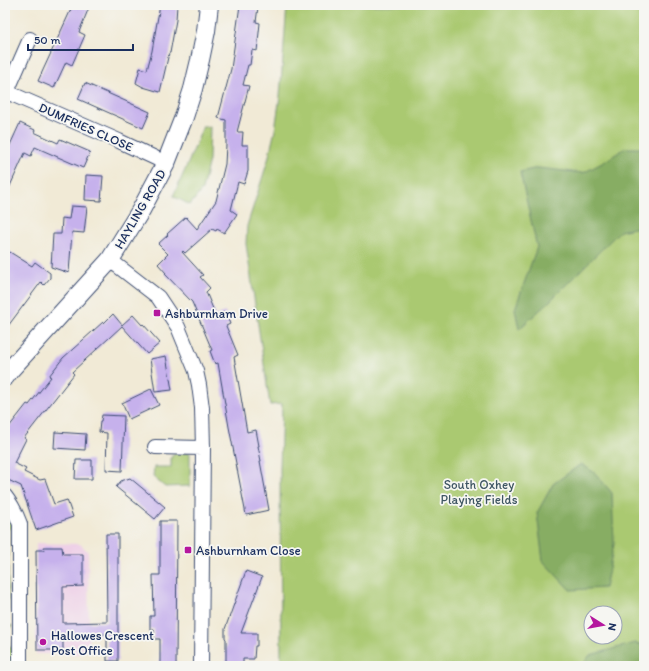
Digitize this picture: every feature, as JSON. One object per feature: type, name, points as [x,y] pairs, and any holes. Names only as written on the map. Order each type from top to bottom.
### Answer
[{"type":"street","name":"HAYLING ROAD","points":[[7,371],[110,260],[141,210],[166,163],[184,117],[193,89],[206,31],[209,5]]},
{"type":"street","name":"DUMFRIES CLOSE","points":[[30,39],[6,94],[119,141],[166,163]]},
{"type":"street","points":[[110,260],[158,297],[178,327],[196,371],[202,408],[203,448],[201,666]]},
{"type":"street","points":[[155,447],[203,448]]},
{"type":"street","points":[[5,496],[12,505],[20,524],[20,666]]},
{"type":"shaded area","points":[[36,543],[80,544],[88,552],[89,646],[79,654],[36,654]]},
{"type":"green space","name":"South Oxhey Playing Fields","points":[[287,5],[644,5],[644,666],[281,666],[280,468],[282,404],[270,405],[246,244],[247,226],[268,160],[275,130],[280,96]]},
{"type":"green space","points":[[203,126],[210,127],[209,160],[202,190],[190,205],[173,196]]},
{"type":"green space","points":[[625,148],[644,148],[644,226],[620,231],[551,300],[519,329],[515,309],[537,247],[520,172],[538,168],[583,173],[604,162]]},
{"type":"green space","points":[[176,453],[190,453],[190,486],[165,487],[153,477],[154,467],[171,467],[171,457]]},
{"type":"green space","points":[[581,464],[595,473],[612,493],[614,544],[605,588],[570,590],[543,561],[537,513],[553,484]]},
{"type":"green space","points":[[5,510],[12,526],[8,530],[8,625],[13,626],[5,631]]},
{"type":"green space","points":[[8,634],[9,646],[14,649],[12,666],[5,666],[5,636]]},
{"type":"green space","points":[[635,643],[644,645],[644,666],[582,666],[590,655]]},
{"type":"building","points":[[73,5],[90,5],[79,32],[85,35],[72,65],[66,62],[54,88],[38,81]]},
{"type":"building","points":[[160,5],[177,5],[170,53],[160,92],[143,87],[136,83],[140,68],[147,70]]},
{"type":"building","points":[[240,5],[258,7],[256,22],[260,23],[257,51],[252,50],[250,65],[248,65],[243,85],[249,86],[237,132],[243,132],[242,145],[248,145],[248,171],[244,184],[238,182],[231,210],[237,214],[224,233],[217,229],[216,231],[212,229],[185,253],[183,251],[182,252],[203,275],[200,277],[210,288],[206,292],[216,316],[225,312],[230,324],[226,326],[238,355],[234,357],[247,432],[256,430],[269,510],[246,515],[218,363],[215,364],[210,351],[212,350],[192,302],[165,274],[166,273],[158,264],[168,254],[158,244],[168,235],[167,234],[186,217],[197,229],[216,201],[225,164],[226,145],[226,120],[218,118],[231,69]]},
{"type":"building","points":[[85,83],[150,112],[143,128],[78,99]]},
{"type":"building","points":[[20,123],[35,130],[34,132],[58,143],[60,139],[90,152],[83,168],[35,147],[31,156],[25,153],[5,197],[5,156]]},
{"type":"building","points":[[86,175],[103,176],[101,201],[85,200]]},
{"type":"building","points":[[71,206],[87,207],[84,233],[72,232],[69,273],[51,267],[53,234],[61,234],[62,218],[69,219]]},
{"type":"building","points":[[5,249],[32,266],[35,262],[50,273],[50,278],[44,285],[41,282],[5,330]]},
{"type":"building","points":[[113,314],[122,325],[133,315],[160,343],[147,354],[122,326],[72,372],[74,374],[24,438],[26,439],[14,463],[26,469],[24,472],[40,480],[45,479],[54,504],[67,500],[73,517],[36,530],[21,486],[6,479],[5,480],[5,432],[51,377],[49,376],[63,358]]},
{"type":"building","points":[[166,356],[172,390],[155,392],[150,359]]},
{"type":"building","points":[[151,389],[159,405],[129,419],[122,403]]},
{"type":"building","points":[[102,415],[124,416],[122,471],[106,470],[107,433],[99,432]]},
{"type":"building","points":[[55,432],[86,434],[85,450],[54,448]]},
{"type":"building","points":[[76,460],[92,460],[92,479],[75,479]]},
{"type":"building","points":[[130,478],[165,507],[155,519],[116,487],[121,481]]},
{"type":"building","points":[[160,521],[177,521],[176,666],[160,666],[160,639],[154,639],[154,629],[150,629],[150,616],[154,616],[153,575],[160,575]]},
{"type":"building","points":[[106,534],[118,534],[118,661],[107,661],[107,634],[63,635],[63,650],[37,650],[36,550],[44,550],[43,547],[62,547],[63,554],[83,554],[83,586],[63,587],[63,623],[107,622]]},
{"type":"building","points":[[246,571],[262,577],[241,633],[257,633],[257,646],[255,646],[254,659],[243,659],[243,666],[226,666],[225,629]]},
{"type":"place","name":"Ashburnham Drive","points":[[157,313]]},
{"type":"place","name":"Ashburnham Close","points":[[188,550]]},
{"type":"place","name":"Hallowes Crescent Post Office","points":[[43,642]]}]
